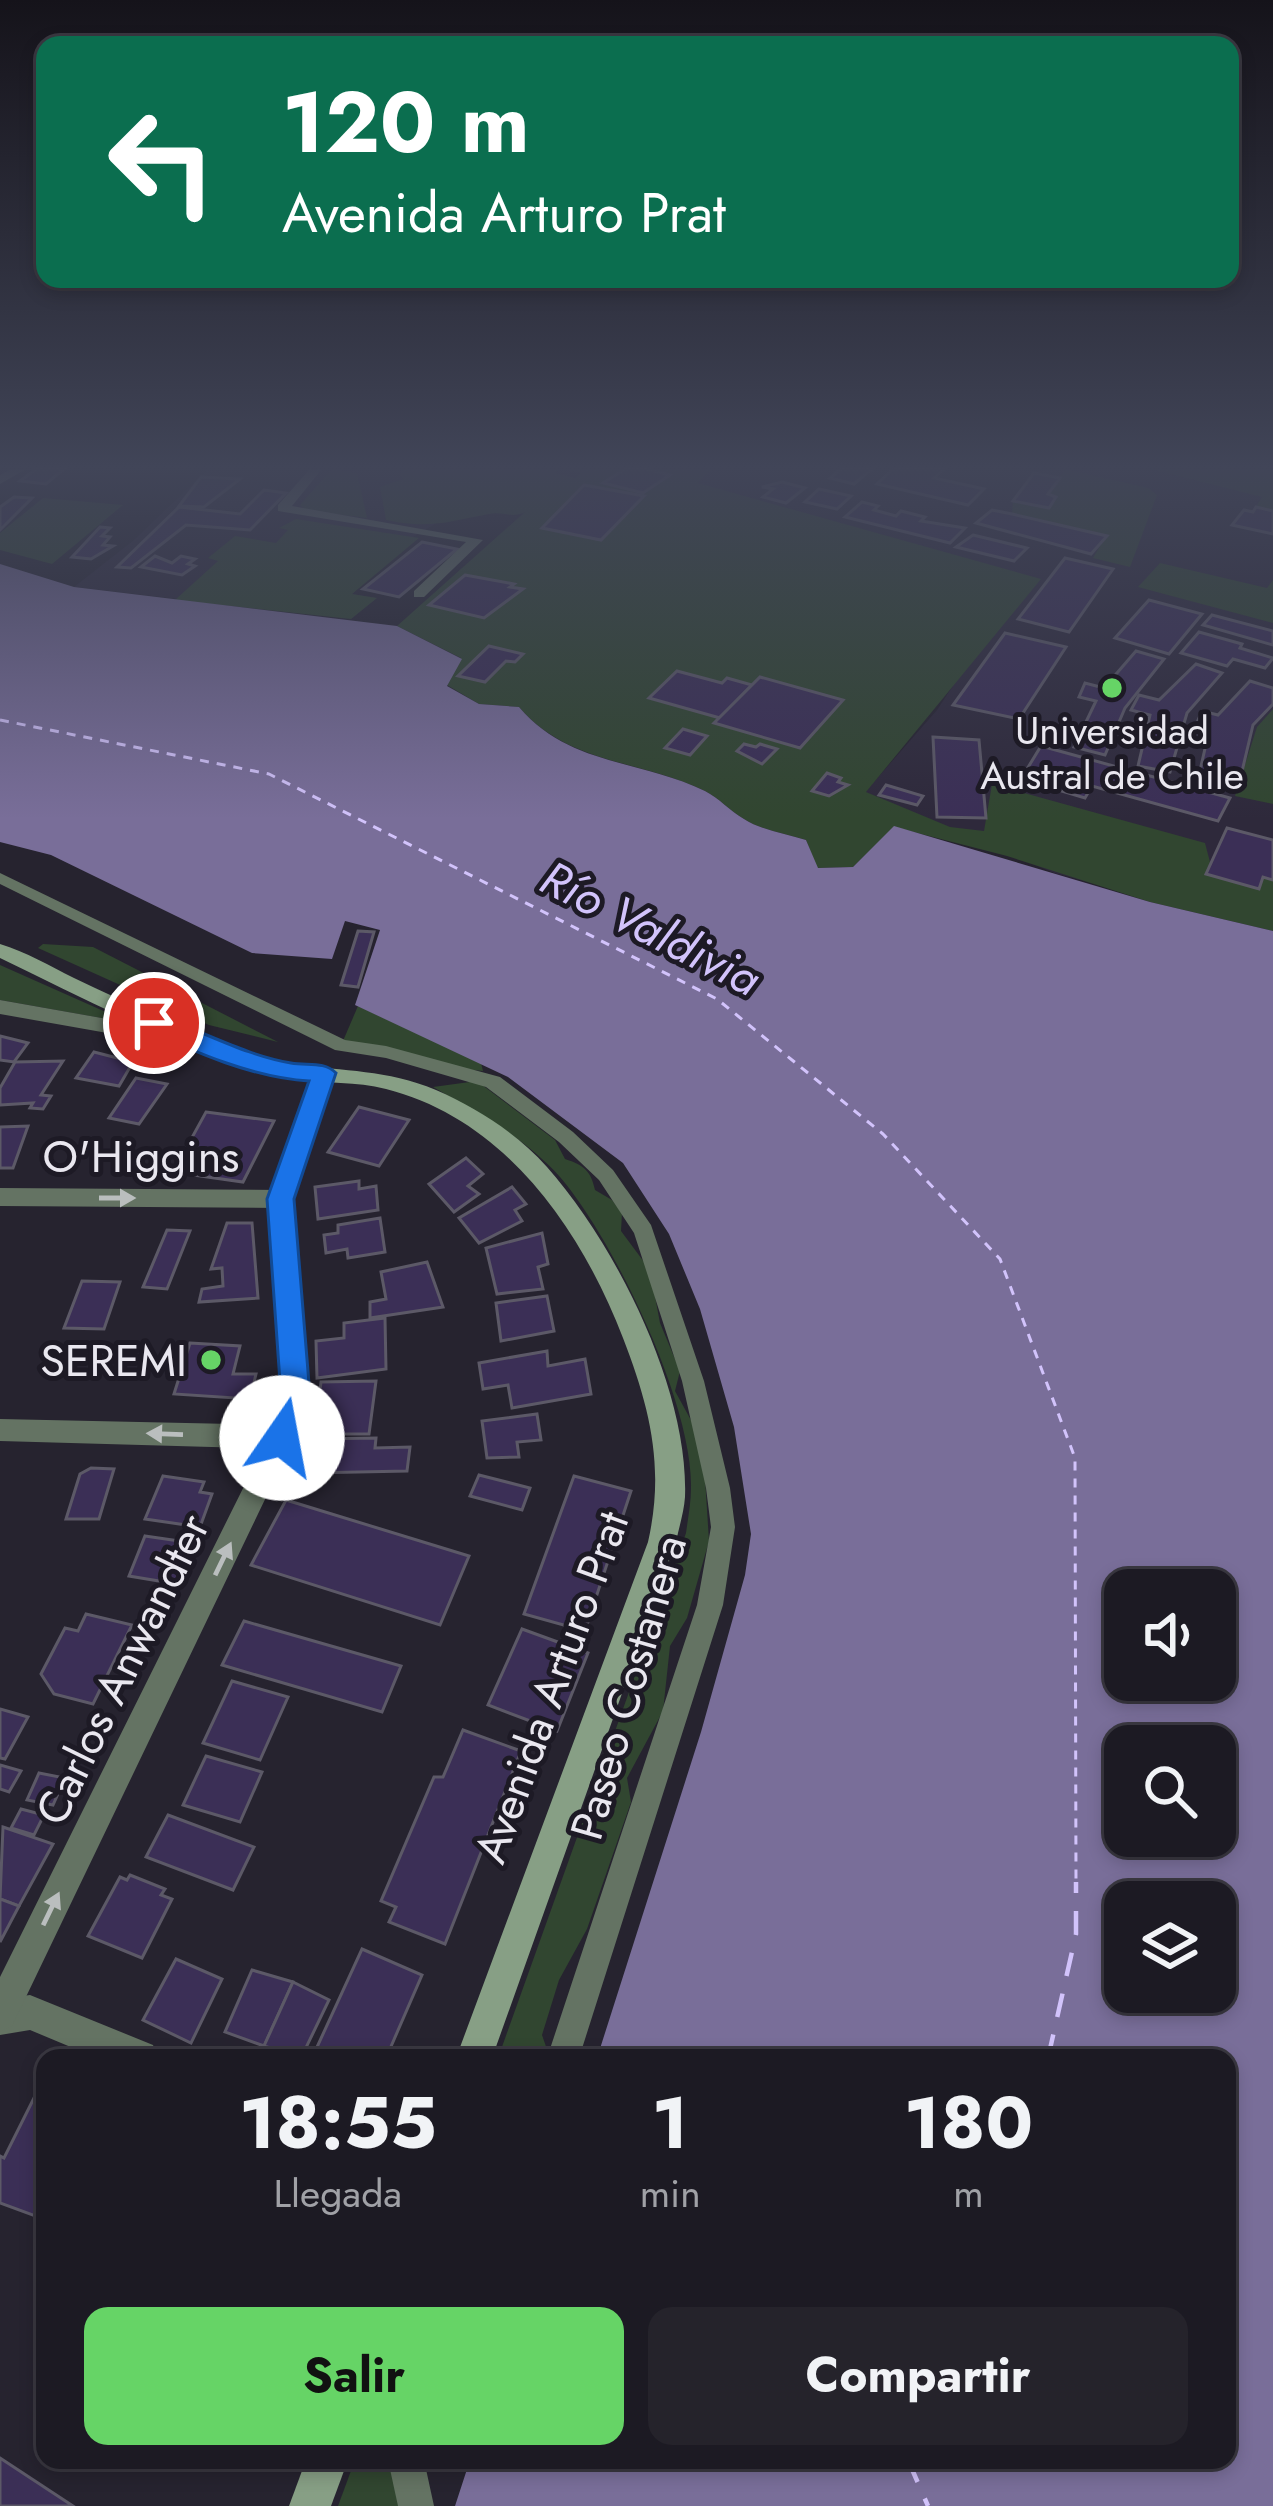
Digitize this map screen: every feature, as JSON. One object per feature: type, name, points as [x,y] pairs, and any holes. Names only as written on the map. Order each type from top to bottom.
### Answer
[{"type":"main road","name":"Avenida Arturo Prat","points":[[0,950],[192,1041],[290,1072],[394,1083],[442,1102],[496,1133],[540,1174],[590,1249],[631,1328],[655,1387],[666,1445],[671,1496],[662,1542],[477,2049]]},
{"type":"main road","points":[[310,2506],[324,2469]]},
{"type":"street","points":[[419,594],[428,586]]},
{"type":"street","name":"Paseo Costanera","points":[[0,878],[341,1046],[386,1052],[493,1082],[566,1137],[606,1175],[644,1231],[693,1381],[723,1527],[719,1566],[698,1645],[566,2049]]},
{"type":"street","points":[[0,1007],[192,1041]]},
{"type":"street","name":"Carlos Anwandter","points":[[0,2015],[282,1438],[296,1396],[280,1199],[324,1073]]},
{"type":"street","name":"O'Higgins","points":[[0,1197],[280,1199]]},
{"type":"street","points":[[0,1430],[282,1438]]},
{"type":"street","points":[[0,2015],[30,2012],[118,2049]]},
{"type":"street","points":[[408,2469],[416,2506]]},
{"type":"shaded area","points":[[360,586],[352,594],[377,598],[351,619],[74,587]]},
{"type":"shaded area","name":"Universidad Austral de Chile","points":[[849,586],[1273,586],[1273,931],[1054,873],[865,792],[937,710],[966,666]]},
{"type":"green space","points":[[190,586],[362,586],[352,594],[377,598],[351,619],[175,600]]},
{"type":"green space","points":[[442,586],[1035,586],[866,792],[950,827],[984,831],[992,784],[1205,843],[1210,862],[1273,879],[1273,931],[1150,902],[1007,856],[894,827],[853,867],[817,868],[806,840],[751,823],[710,794],[680,781],[582,751],[539,726],[519,707],[479,704],[447,685],[461,658],[397,626]]},
{"type":"green space","points":[[1273,586],[1273,623],[1138,587]]},
{"type":"green space","points":[[1273,709],[1273,804],[1235,796],[1257,727]]},
{"type":"green space","points":[[43,944],[93,947],[278,1042],[209,1025],[38,948]]},
{"type":"green space","points":[[0,965],[108,1013],[107,1019],[0,1000]]},
{"type":"green space","points":[[358,1006],[481,1063],[483,1071],[437,1066],[343,1041]]},
{"type":"green space","points":[[477,1081],[555,1140],[565,1159],[586,1170],[595,1190],[622,1213],[621,1231],[650,1270],[660,1323],[680,1371],[675,1391],[692,1422],[705,1478],[709,1541],[687,1618],[670,1646],[663,1711],[627,1778],[631,1802],[587,1929],[559,1980],[542,2035],[547,2049],[501,2049],[686,1533],[691,1488],[688,1453],[665,1369],[647,1325],[581,1205],[532,1150],[433,1087]]},
{"type":"green space","points":[[352,2469],[391,2469],[400,2506],[338,2506]]},
{"type":"water","name":"Río Valdivia","points":[[0,586],[71,586],[397,626],[462,659],[447,686],[479,704],[519,707],[560,741],[680,781],[710,794],[751,823],[806,840],[818,868],[853,867],[894,826],[1150,902],[1273,931],[1273,2506],[455,2506],[467,2469],[1236,2469],[1236,2049],[600,2049],[701,1732],[745,1575],[751,1534],[734,1427],[700,1309],[669,1234],[623,1163],[508,1077],[355,1005],[380,930],[345,921],[332,959],[252,953],[51,855],[0,842]]},
{"type":"building","points":[[367,586],[412,586],[399,597],[363,589]]},
{"type":"building","points":[[452,586],[523,589],[484,618],[429,605]]},
{"type":"building","points":[[1043,586],[1101,586],[1069,632],[1018,619]]},
{"type":"building","points":[[1149,600],[1202,614],[1169,654],[1115,638]]},
{"type":"building","points":[[1212,615],[1273,631],[1273,645],[1203,625]]},
{"type":"building","points":[[1199,632],[1273,658],[1265,668],[1233,659],[1227,666],[1181,653]]},
{"type":"building","points":[[1005,633],[1066,647],[1019,719],[953,705]]},
{"type":"building","points":[[489,646],[523,654],[515,662],[506,661],[485,682],[458,676]]},
{"type":"building","points":[[1136,651],[1164,659],[1125,708],[1105,755],[1074,747],[1096,701],[1079,697],[1085,683],[1104,688]]},
{"type":"building","points":[[1196,664],[1222,673],[1187,713],[1170,772],[1138,766],[1150,715],[1131,710],[1139,695],[1159,700]]},
{"type":"building","points":[[677,671],[752,685],[720,718],[649,698]]},
{"type":"building","points":[[760,677],[843,700],[800,748],[714,723]]},
{"type":"building","points":[[1250,681],[1273,688],[1273,704],[1253,725],[1239,784],[1199,775],[1209,731],[1195,727],[1202,711],[1218,715]]},
{"type":"building","points":[[683,729],[707,736],[690,755],[665,748]]},
{"type":"building","points":[[933,737],[979,740],[986,818],[937,817]]},
{"type":"building","points":[[744,744],[777,749],[762,764],[737,751]]},
{"type":"building","points":[[1041,746],[1230,798],[1218,821],[1092,786],[1085,798],[1041,785],[1048,774],[1027,769]]},
{"type":"building","points":[[827,773],[848,785],[829,796],[812,791]]},
{"type":"building","points":[[886,785],[923,796],[917,805],[879,795]]},
{"type":"building","points":[[1227,828],[1273,840],[1273,880],[1263,877],[1259,889],[1206,874]]},
{"type":"building","points":[[358,931],[374,932],[358,987],[341,985]]},
{"type":"building","points":[[0,1036],[28,1043],[14,1062],[0,1060]]},
{"type":"building","points":[[94,1052],[133,1062],[119,1086],[76,1078]]},
{"type":"building","points":[[63,1061],[41,1095],[51,1096],[43,1109],[30,1108],[33,1103],[0,1105],[0,1088],[15,1062]]},
{"type":"building","points":[[136,1078],[167,1084],[139,1124],[109,1118]]},
{"type":"building","points":[[359,1107],[409,1120],[379,1166],[328,1152]]},
{"type":"building","points":[[206,1112],[274,1121],[243,1182],[173,1172]]},
{"type":"building","points":[[28,1126],[13,1168],[0,1168],[0,1127]]},
{"type":"building","points":[[466,1158],[483,1174],[468,1186],[479,1194],[454,1212],[429,1184]]},
{"type":"building","points":[[359,1181],[359,1189],[376,1186],[378,1210],[318,1219],[315,1187]]},
{"type":"building","points":[[512,1187],[526,1204],[515,1210],[522,1221],[479,1243],[459,1218]]},
{"type":"building","points":[[380,1218],[385,1252],[348,1258],[347,1249],[326,1253],[324,1235],[338,1233],[338,1225]]},
{"type":"building","points":[[227,1223],[252,1223],[258,1298],[199,1302],[202,1289],[223,1286],[222,1268],[211,1269]]},
{"type":"building","points":[[167,1230],[190,1231],[167,1289],[143,1287]]},
{"type":"building","points":[[542,1233],[548,1264],[538,1267],[543,1289],[497,1294],[486,1248]]},
{"type":"building","points":[[427,1262],[443,1307],[370,1318],[370,1302],[386,1299],[381,1272]]},
{"type":"building","points":[[82,1281],[120,1282],[104,1329],[64,1328]]},
{"type":"building","points":[[547,1296],[554,1331],[501,1341],[496,1303]]},
{"type":"building","points":[[385,1318],[386,1369],[317,1378],[316,1341],[344,1338],[344,1323]]},
{"type":"building","name":"SEREMI","points":[[190,1343],[240,1346],[233,1374],[256,1374],[250,1399],[174,1394]]},
{"type":"building","points":[[547,1351],[548,1366],[585,1359],[591,1394],[512,1408],[508,1385],[483,1389],[479,1363]]},
{"type":"building","points":[[376,1381],[369,1434],[315,1434],[321,1382]]},
{"type":"building","points":[[537,1414],[541,1440],[517,1442],[519,1457],[487,1458],[482,1421]]},
{"type":"building","points":[[376,1438],[375,1448],[410,1447],[407,1471],[309,1473],[314,1439]]},
{"type":"building","points":[[91,1468],[114,1469],[99,1519],[66,1519],[80,1474]]},
{"type":"building","points":[[479,1475],[530,1488],[522,1510],[470,1496]]},
{"type":"building","points":[[163,1476],[204,1482],[200,1492],[212,1494],[200,1527],[145,1519]]},
{"type":"building","points":[[574,1476],[631,1491],[585,1631],[524,1614]]},
{"type":"building","points":[[286,1500],[469,1556],[440,1625],[251,1565]]},
{"type":"building","points":[[145,1536],[193,1543],[177,1584],[129,1576]]},
{"type":"building","points":[[86,1614],[132,1625],[93,1704],[54,1694],[41,1674],[65,1628],[78,1631]]},
{"type":"building","points":[[244,1621],[401,1666],[382,1712],[222,1665]]},
{"type":"building","points":[[522,1629],[588,1653],[557,1731],[488,1705]]},
{"type":"building","points":[[232,1681],[288,1697],[260,1760],[203,1743]]},
{"type":"building","points":[[0,1709],[28,1717],[5,1759],[0,1758]]},
{"type":"building","points":[[463,1730],[521,1751],[445,1944],[389,1922],[396,1907],[381,1901],[434,1777],[443,1777]]},
{"type":"building","points":[[206,1756],[262,1772],[240,1822],[183,1805]]},
{"type":"building","points":[[0,1765],[21,1771],[9,1792],[0,1789]]},
{"type":"building","points":[[39,1773],[65,1778],[53,1805],[27,1800]]},
{"type":"building","points":[[21,1809],[44,1815],[34,1835],[11,1828]]},
{"type":"building","points":[[168,1815],[254,1847],[233,1890],[146,1857]]},
{"type":"building","points":[[3,1827],[53,1844],[19,1906],[0,1899]]},
{"type":"building","points":[[130,1875],[165,1889],[161,1895],[172,1899],[142,1958],[88,1936],[120,1877],[127,1880]]},
{"type":"building","points":[[0,1899],[19,1906],[0,1942]]},
{"type":"building","points":[[362,1949],[422,1975],[390,2049],[316,2049]]},
{"type":"building","points":[[176,1959],[222,1979],[191,2043],[143,2020]]},
{"type":"building","points":[[252,1970],[293,1982],[264,2046],[225,2032]]},
{"type":"building","points":[[293,1982],[329,2000],[305,2049],[264,2046]]},
{"type":"building","points":[[36,2094],[36,2216],[0,2203],[0,2156],[4,2158]]},
{"type":"building","points":[[0,2458],[73,2506],[0,2506]]},
{"type":"ferry route","points":[[0,720],[269,774],[717,999],[883,1134],[1000,1259],[1075,1458],[1076,1885]]},
{"type":"ferry route","points":[[1050,2049],[1076,1934],[1076,1885]]},
{"type":"ferry route","points":[[912,2469],[928,2506]]},
{"type":"place","name":"Universidad Austral de Chile","points":[[1112,688]]},
{"type":"place","name":"SEREMI","points":[[211,1360]]},
{"type":"route","points":[[154,1023],[192,1041],[290,1072],[324,1073],[280,1199],[296,1396],[282,1438]]}]
